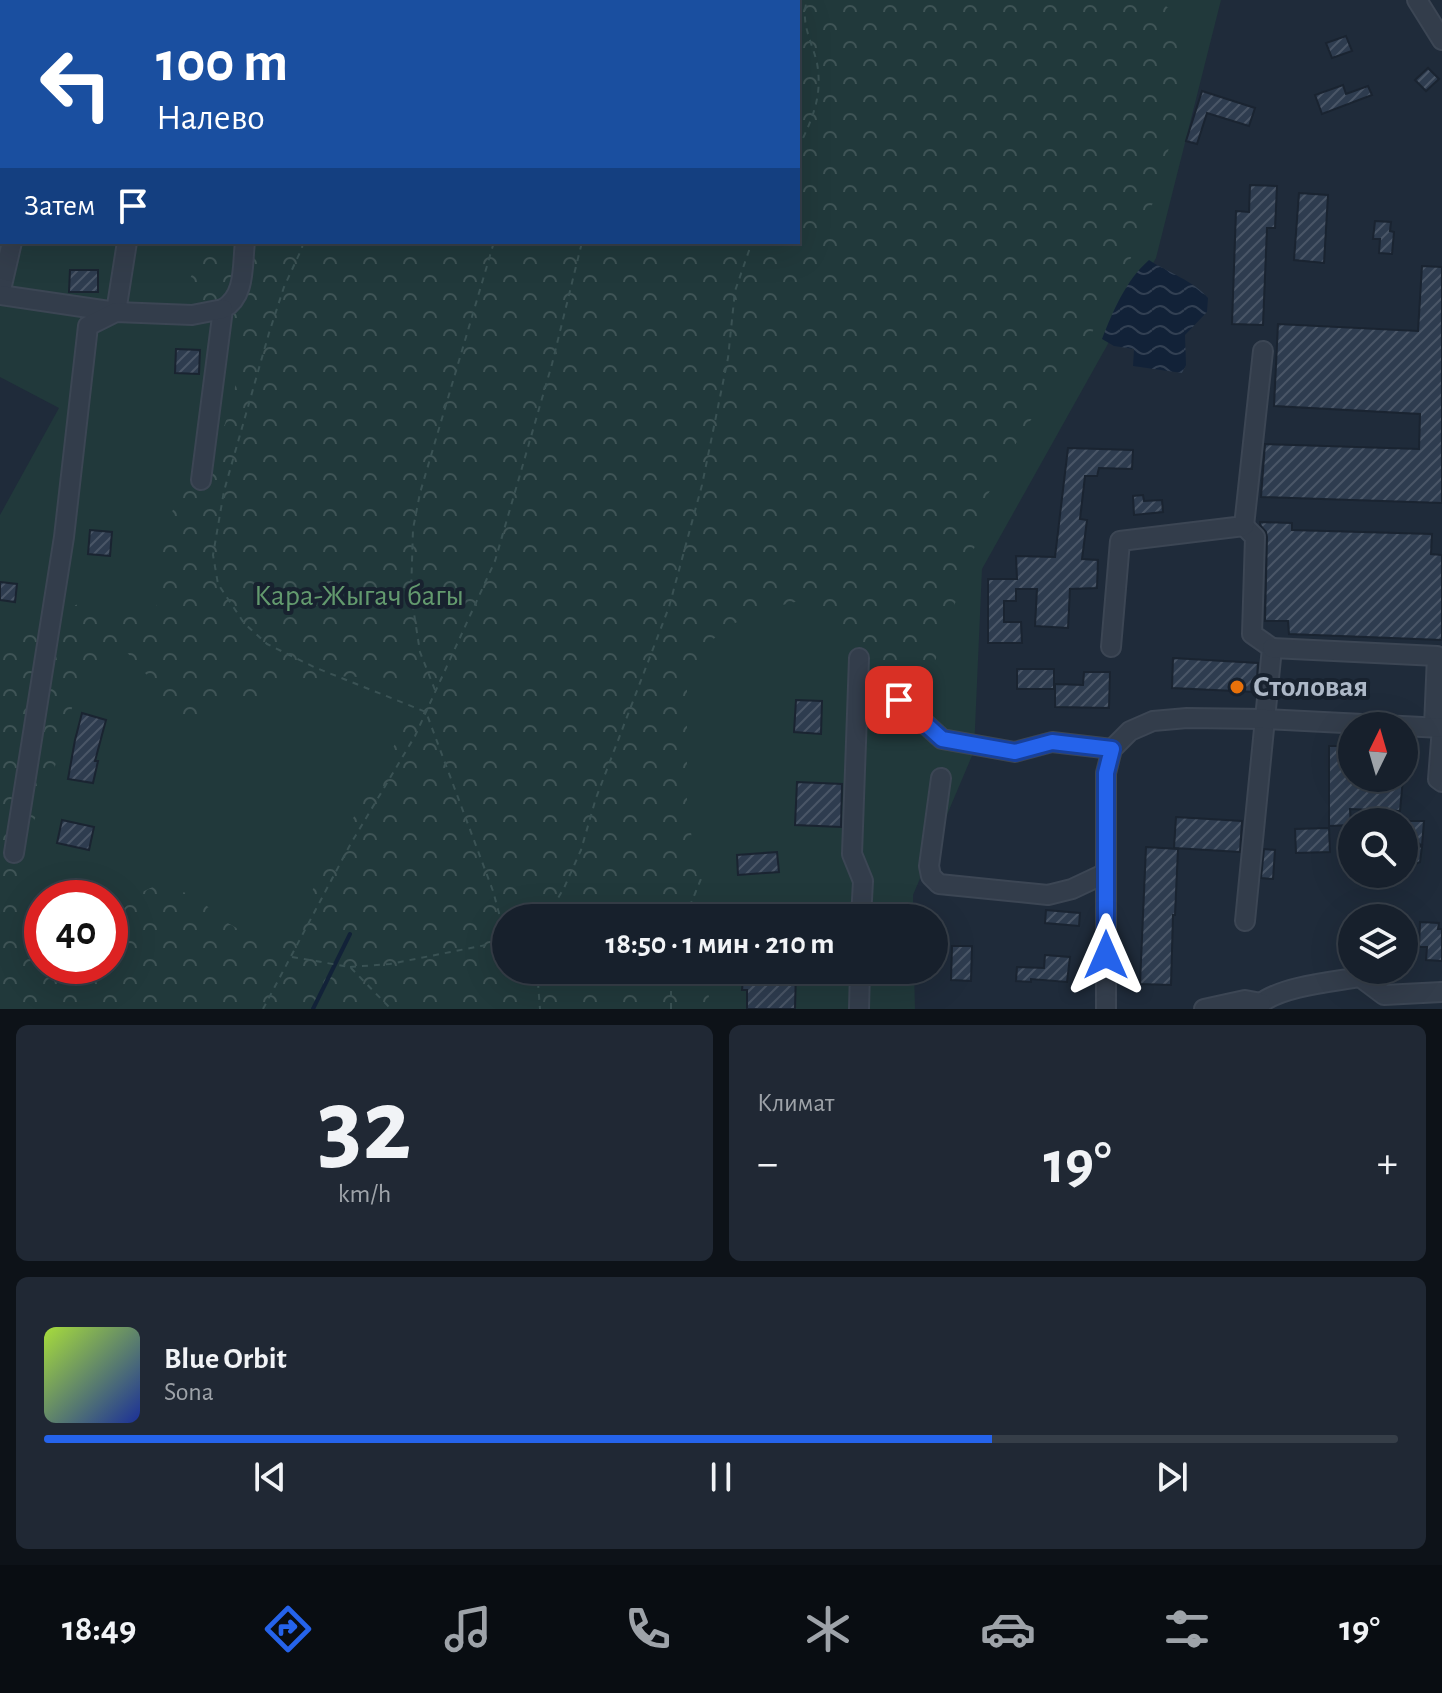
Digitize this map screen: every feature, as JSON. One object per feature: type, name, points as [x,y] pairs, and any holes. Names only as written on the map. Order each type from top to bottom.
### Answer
[{"type":"street","points":[[1417,0],[1442,40]]},
{"type":"street","points":[[12,244],[0,295],[116,312],[192,315],[223,309],[232,304],[240,289],[245,244]]},
{"type":"street","points":[[116,312],[127,244]]},
{"type":"street","points":[[201,480],[223,309]]},
{"type":"street","points":[[14,853],[64,537],[88,326],[116,312]]},
{"type":"street","points":[[1244,526],[1263,351]]},
{"type":"street","points":[[1111,647],[1120,541],[1244,526]]},
{"type":"street","points":[[1244,526],[1255,537],[1252,634],[1272,648],[1437,656],[1438,779],[1442,782]]},
{"type":"street","points":[[1245,921],[1272,648]]},
{"type":"street","points":[[859,658],[852,854],[863,881],[862,904]]},
{"type":"street","points":[[899,700],[942,739],[1015,752],[1052,742],[1112,749]]},
{"type":"street","points":[[1106,1009],[1106,773],[1112,749],[1130,731],[1153,721],[1187,718],[1439,728]]},
{"type":"street","points":[[941,778],[929,866],[931,876],[939,884],[1048,895],[1072,889],[1106,873]]},
{"type":"street","points":[[1204,1009],[1255,1004],[1311,985],[1360,977],[1399,1002],[1442,992]]},
{"type":"street","points":[[859,1009],[860,984]]},
{"type":"path","points":[[800,145],[819,94],[817,62],[807,36],[807,0]]},
{"type":"path","points":[[303,244],[269,333],[224,491],[213,555],[218,584],[244,623],[267,644],[314,667],[426,712],[496,904]]},
{"type":"path","points":[[436,691],[420,652],[411,594],[413,529],[420,493],[493,244]]},
{"type":"path","points":[[263,1009],[350,845],[415,736],[495,561],[552,364],[582,244]]},
{"type":"path","points":[[554,904],[581,850],[596,798],[669,607],[705,471],[728,358],[735,291],[751,244]]},
{"type":"path","points":[[859,658],[899,700]]},
{"type":"path","points":[[691,904],[703,874]]},
{"type":"path","points":[[290,957],[350,967],[390,964],[492,943]]},
{"type":"path","points":[[350,967],[391,1009]]},
{"type":"path","points":[[538,984],[540,1009]]},
{"type":"path","points":[[671,984],[671,1009]]},
{"type":"green space","name":"Кара-Жыгач багы","points":[[800,0],[1221,0],[1156,258],[982,569],[974,751],[913,895],[913,904],[492,904],[492,984],[914,984],[915,1009],[0,1009],[0,515],[59,408],[0,377],[0,244],[800,244]]},
{"type":"green space","name":"Кара-Жыгач багы","points":[[800,0],[1157,0],[1170,9],[1185,46],[1176,122],[1156,195],[1126,270],[1071,367],[1024,429],[982,505],[977,540],[932,670],[884,669],[833,618],[799,601],[762,610],[727,627],[700,651],[687,688],[687,800],[696,872],[704,904],[492,904],[492,984],[706,984],[712,1009],[0,1009],[0,647],[15,634],[82,602],[119,613],[156,610],[162,574],[163,537],[175,504],[218,444],[238,374],[237,340],[213,313],[183,291],[209,244],[800,244]],"holes":[[[124,649],[160,690],[160,707],[165,724],[329,676],[424,679],[423,694],[412,714],[291,928],[277,940],[258,940],[226,922],[195,896],[159,884],[142,892],[128,904],[128,984],[24,984],[24,907],[18,888],[22,847],[47,792],[70,718],[77,682],[105,656]]]},
{"type":"water","points":[[1149,260],[1188,282],[1208,298],[1207,312],[1185,335],[1186,365],[1182,373],[1133,366],[1134,349],[1114,346],[1102,339],[1127,286]]},
{"type":"building","points":[[1346,36],[1352,51],[1332,58],[1326,43]]},
{"type":"building","points":[[1428,68],[1439,79],[1426,91],[1415,80]]},
{"type":"building","points":[[1343,85],[1346,94],[1368,86],[1372,95],[1322,114],[1315,95]]},
{"type":"building","points":[[1202,91],[1255,108],[1249,126],[1207,113],[1197,144],[1186,141]]},
{"type":"building","points":[[1250,185],[1277,186],[1275,228],[1267,228],[1263,325],[1232,324],[1236,211],[1249,212]]},
{"type":"building","points":[[1299,193],[1328,195],[1324,263],[1294,260]]},
{"type":"building","points":[[1375,221],[1391,222],[1390,231],[1394,232],[1392,254],[1379,253],[1380,239],[1373,239]]},
{"type":"building","points":[[1422,266],[1442,267],[1442,503],[1261,497],[1265,444],[1419,449],[1420,414],[1274,406],[1278,324],[1418,331]]},
{"type":"building","points":[[70,270],[98,270],[98,292],[69,292]]},
{"type":"building","points":[[176,349],[200,350],[199,374],[175,373]]},
{"type":"building","points":[[1068,448],[1133,450],[1132,469],[1099,468],[1097,476],[1085,476],[1080,519],[1087,520],[1082,559],[1098,560],[1097,588],[1070,589],[1068,628],[1035,626],[1037,589],[1016,589],[1016,601],[1004,601],[1004,622],[1021,622],[1022,643],[988,643],[988,579],[1017,579],[1016,556],[1055,557]]},
{"type":"building","points":[[1143,495],[1144,501],[1162,500],[1163,512],[1134,515],[1133,496]]},
{"type":"building","points":[[1260,522],[1292,523],[1292,530],[1432,534],[1431,554],[1442,555],[1442,640],[1289,634],[1288,621],[1265,621],[1267,537]]},
{"type":"building","points":[[90,530],[112,532],[110,556],[88,554]]},
{"type":"building","points":[[0,582],[17,584],[15,602],[0,600]]},
{"type":"building","points":[[1173,658],[1258,663],[1256,692],[1172,688]]},
{"type":"building","points":[[1017,669],[1054,669],[1054,689],[1017,689]]},
{"type":"building","points":[[1084,672],[1110,672],[1109,708],[1055,707],[1055,684],[1083,685]]},
{"type":"building","points":[[796,700],[822,701],[821,734],[794,732]]},
{"type":"building","points":[[82,713],[106,720],[95,761],[98,761],[93,783],[68,779]]},
{"type":"building","points":[[1329,746],[1338,746],[1338,792],[1402,792],[1400,808],[1338,808],[1338,826],[1329,826]]},
{"type":"building","points":[[797,782],[842,784],[841,827],[795,825]]},
{"type":"building","points":[[1176,817],[1242,821],[1240,852],[1174,848]]},
{"type":"building","points":[[62,820],[94,827],[89,850],[57,843]]},
{"type":"building","points":[[1418,821],[1424,821],[1422,846],[1418,843]]},
{"type":"building","points":[[1329,828],[1330,852],[1296,853],[1295,829]]},
{"type":"building","points":[[1422,846],[1418,863],[1418,847]]},
{"type":"building","points":[[1146,847],[1178,849],[1171,985],[1140,984]]},
{"type":"building","points":[[1264,849],[1275,850],[1273,879],[1261,878]]},
{"type":"building","points":[[777,852],[779,872],[738,875],[737,855]]},
{"type":"building","points":[[1046,910],[1080,913],[1079,926],[1045,923]]},
{"type":"building","points":[[1420,922],[1439,923],[1438,929],[1442,929],[1442,961],[1426,960],[1427,947],[1419,947]]},
{"type":"building","points":[[952,946],[972,946],[971,981],[951,980]]},
{"type":"building","points":[[1045,955],[1070,957],[1067,982],[1016,981],[1017,967],[1044,968]]},
{"type":"building","points":[[743,984],[796,984],[795,1009],[747,1009],[747,990],[742,990]]},
{"type":"waterway","points":[[313,1009],[350,934]]},
{"type":"place","name":"Столовая","points":[[1237,687]]},
{"type":"route","points":[[899,700],[942,739],[1015,752],[1052,742],[1112,749],[1106,773],[1106,955]]}]
